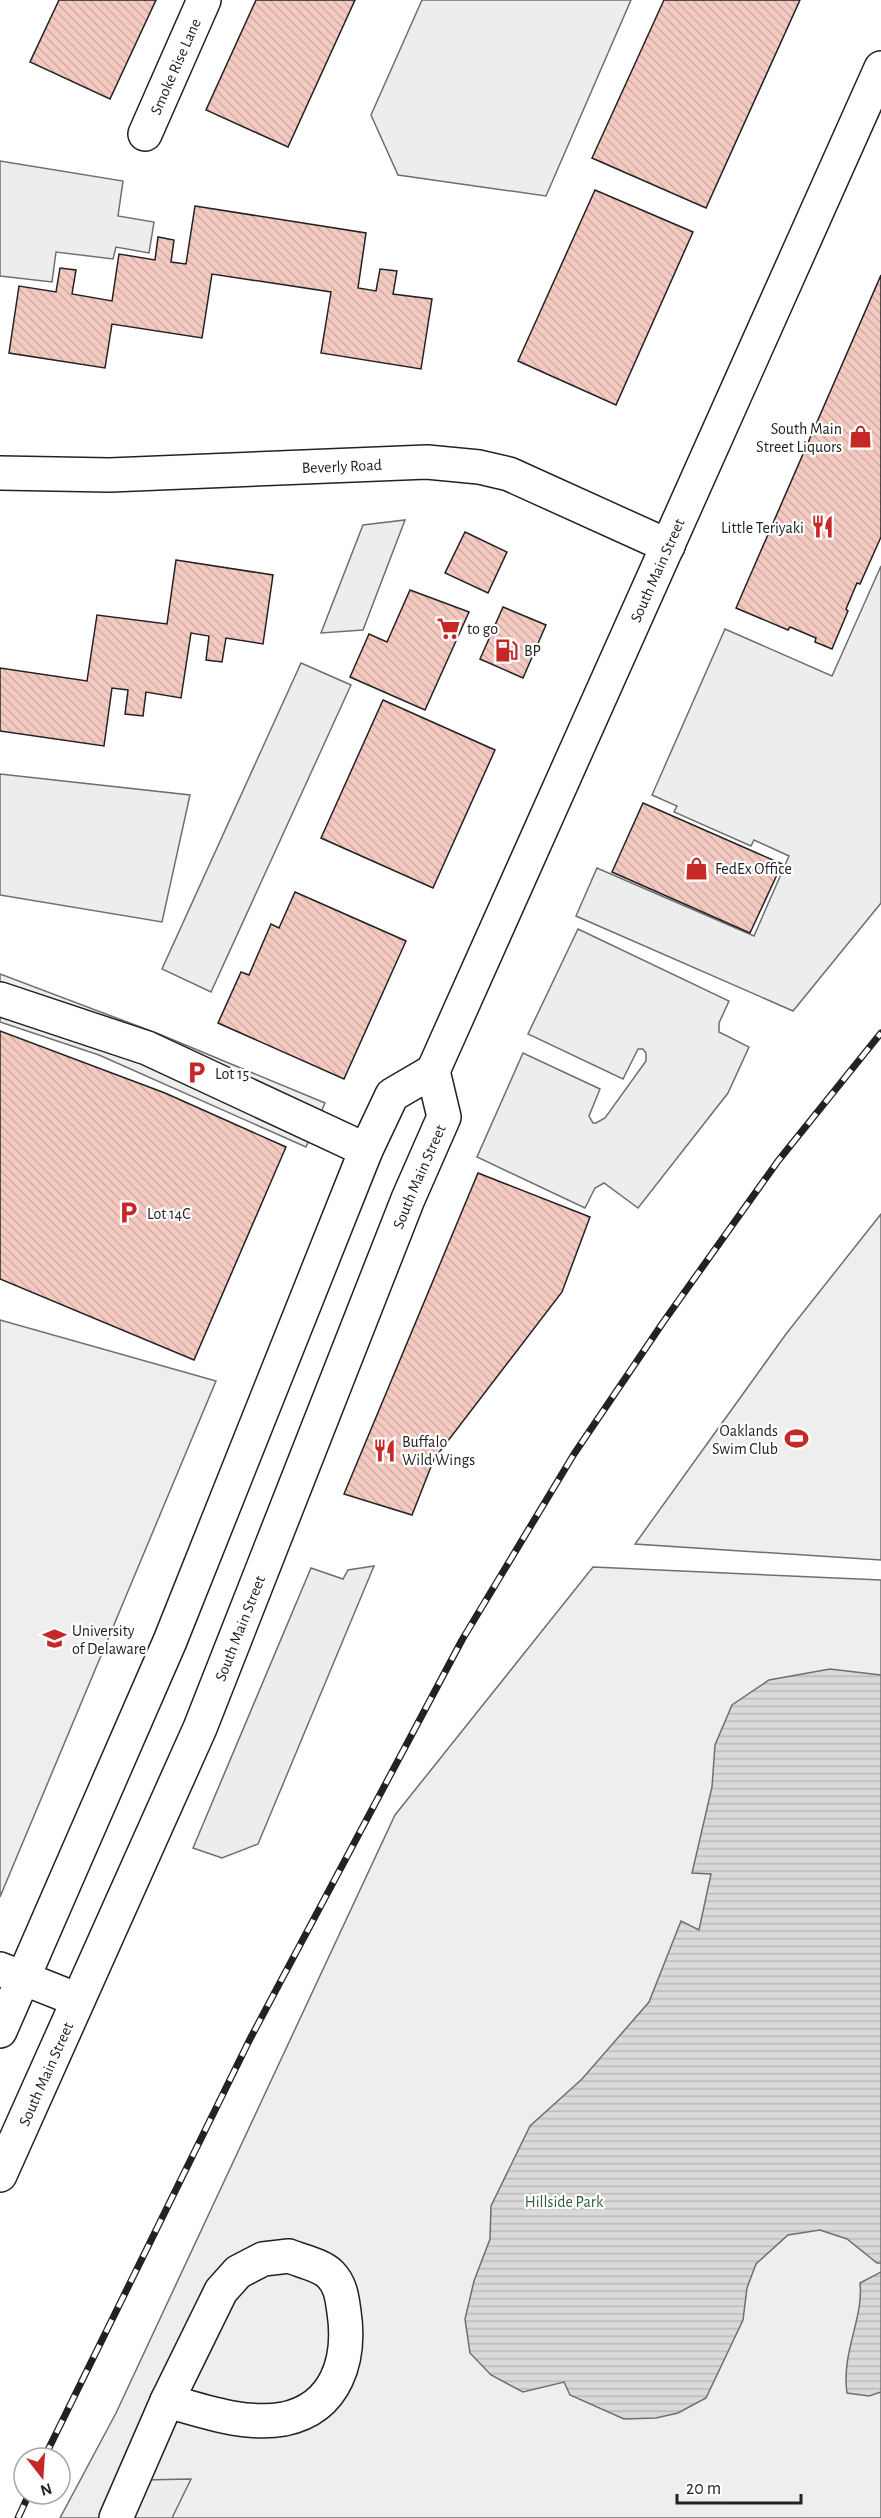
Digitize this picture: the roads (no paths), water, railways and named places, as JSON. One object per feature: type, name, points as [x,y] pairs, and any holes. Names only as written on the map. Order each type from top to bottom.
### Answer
[{"type":"main road","name":"Smoke Rise Lane","points":[[145,134],[204,0]]},
{"type":"main road","name":"South Main Street","points":[[0,2175],[200,1728],[408,1199],[444,1117],[433,1071],[881,68]]},
{"type":"main road","name":"Beverly Road","points":[[0,473],[111,475],[427,462],[453,463],[509,474],[668,546]]},
{"type":"main road","points":[[0,999],[147,1048],[366,1150]]},
{"type":"main road","points":[[0,2031],[11,1973],[161,1660],[366,1150],[392,1095],[433,1071]]},
{"type":"main road","points":[[11,1973],[78,2000]]},
{"type":"main road","points":[[116,2518],[167,2402],[221,2291],[238,2272],[263,2259],[289,2256],[329,2273],[340,2288],[347,2347],[341,2372],[327,2393],[308,2409],[285,2419],[235,2419],[167,2402]]},
{"type":"railway","points":[[50,2446],[250,2039],[462,1640],[574,1454],[664,1321],[778,1161],[881,1033]]},
{"type":"railway","points":[[18,2518],[24,2506]]},
{"type":"place","name":"South Main Street Liquors","points":[[860,437]]},
{"type":"place","name":"Little Teriyaki","points":[[822,527]]},
{"type":"place","name":"to go","points":[[449,628]]},
{"type":"place","name":"BP","points":[[506,650]]},
{"type":"place","name":"FedEx Office","points":[[697,868]]},
{"type":"place","name":"Lot 15","points":[[197,1073]]},
{"type":"place","name":"Lot 14C","points":[[129,1213]]},
{"type":"place","name":"Oaklands Swim Club","points":[[796,1439]]},
{"type":"place","name":"Buffalo Wild Wings","points":[[384,1450]]},
{"type":"place","name":"University of Delaware","points":[[54,1639]]},
{"type":"park label","name":"Hillside Park","points":[[564,2201]]}]
